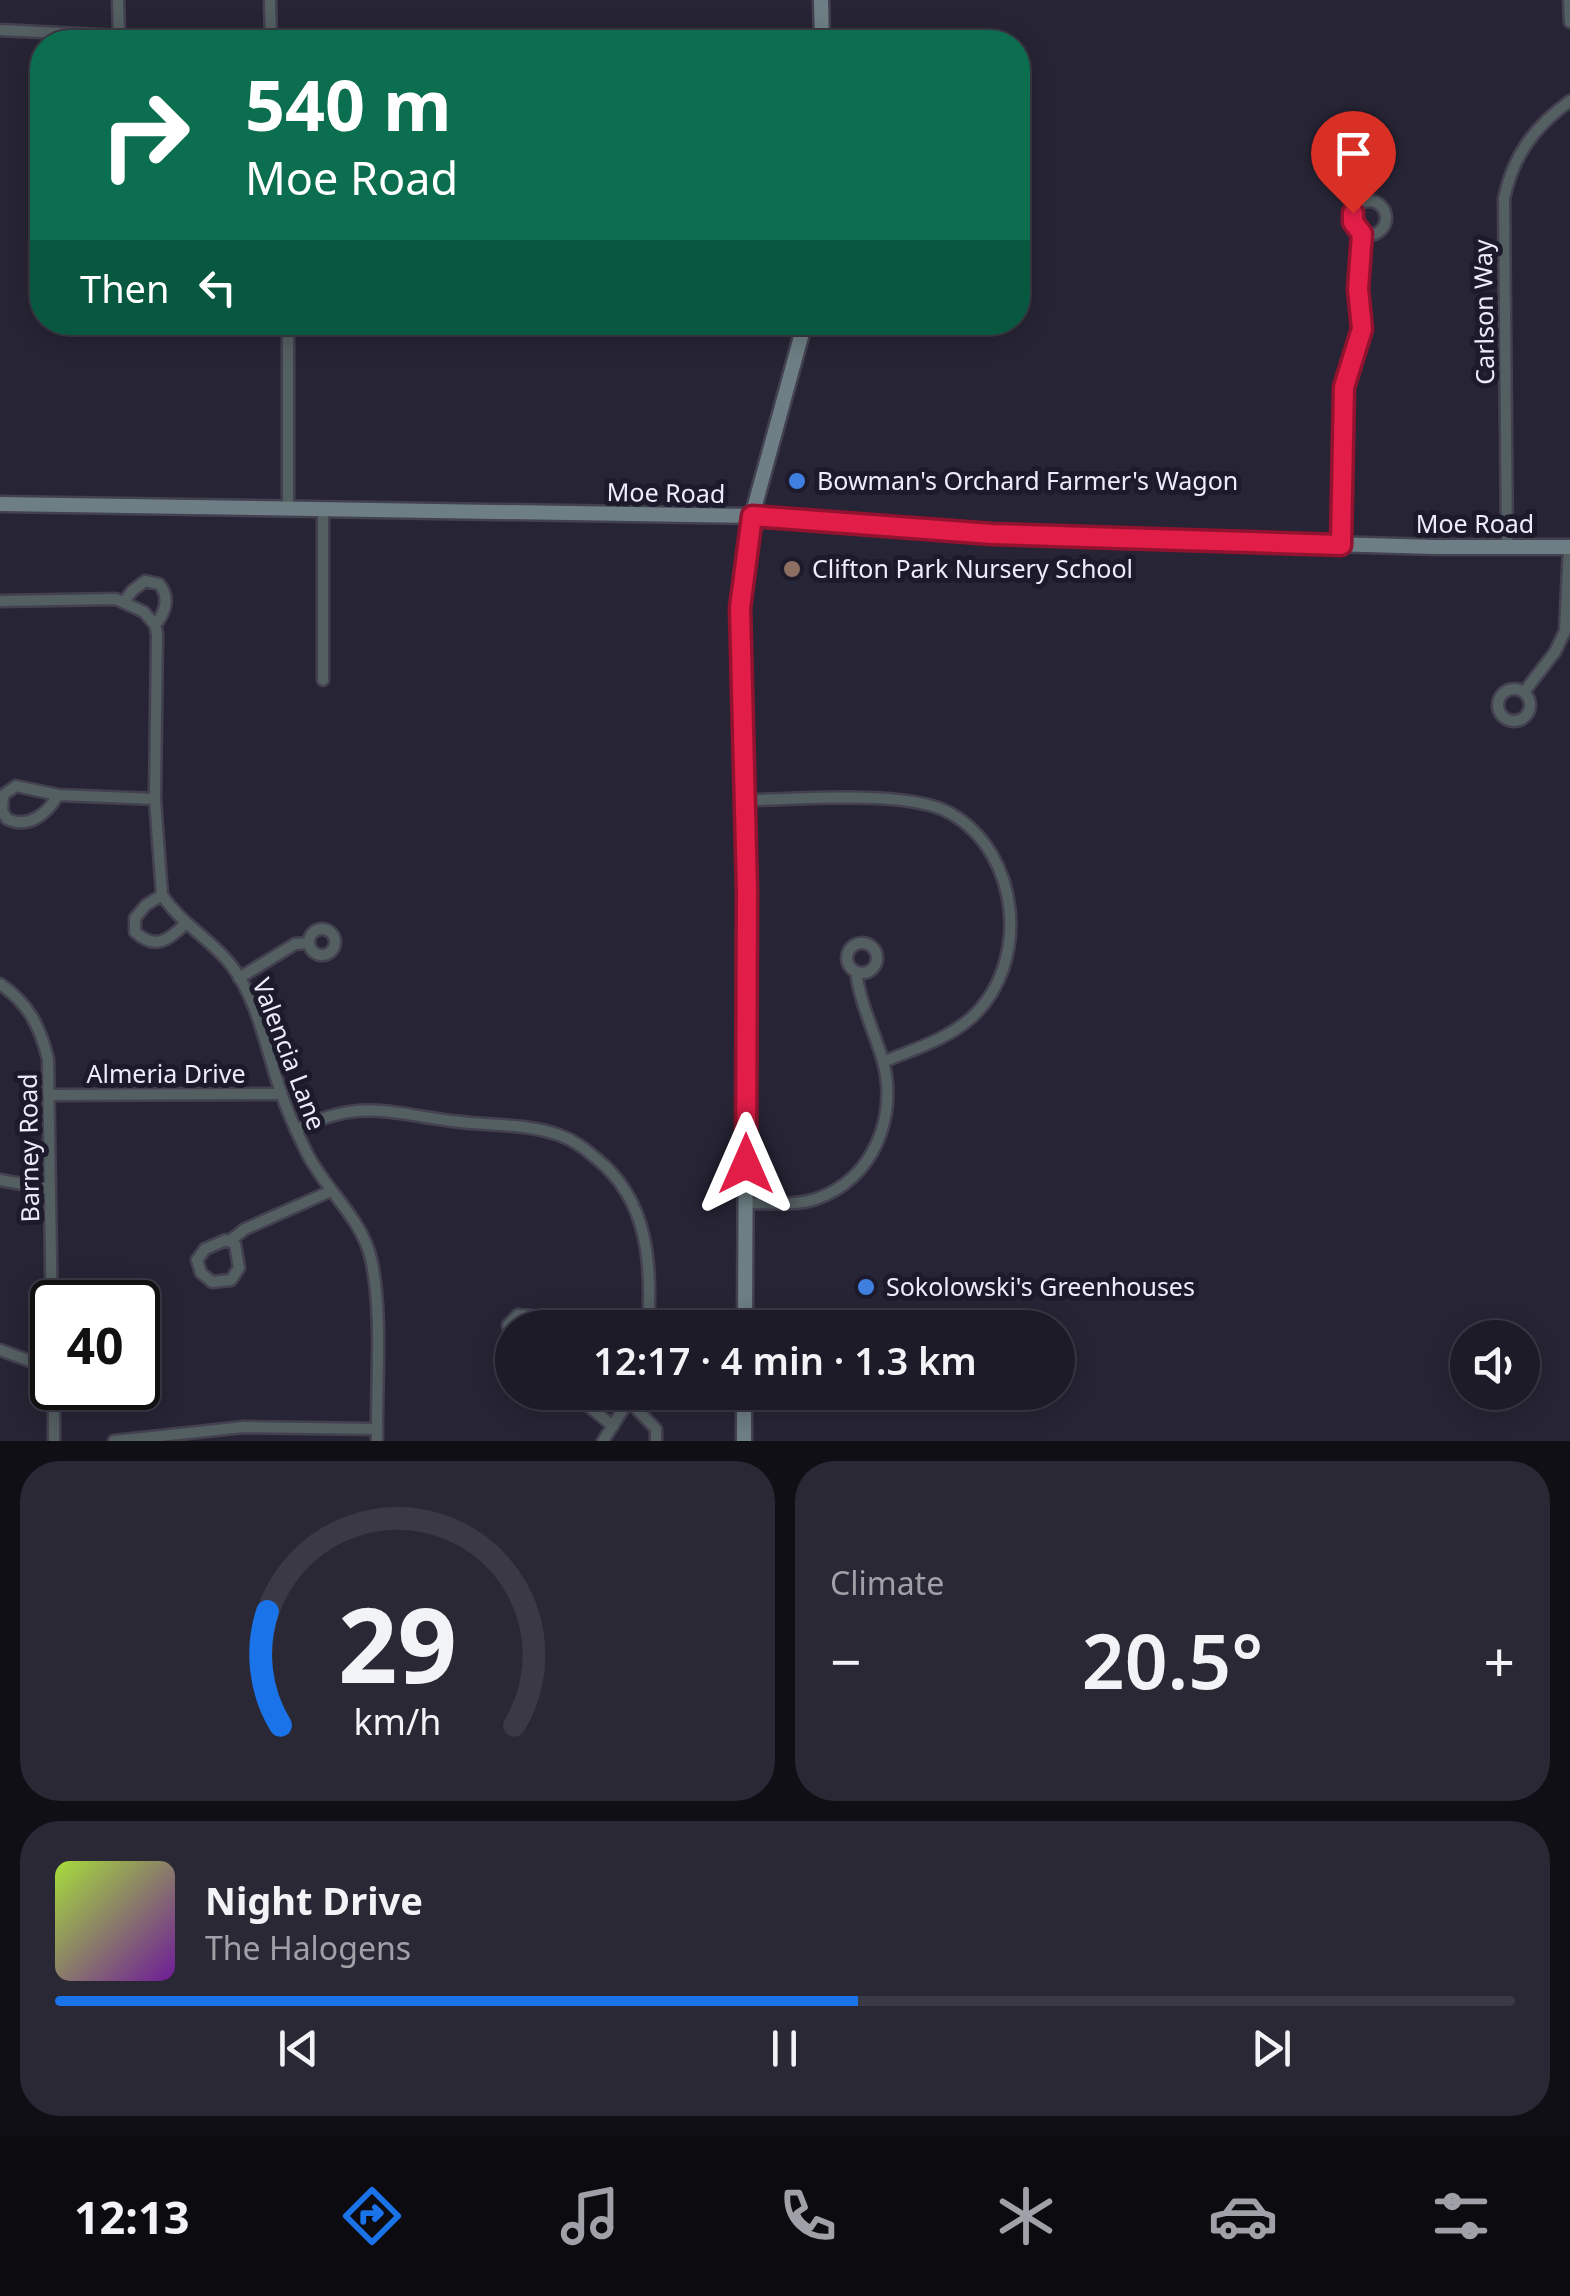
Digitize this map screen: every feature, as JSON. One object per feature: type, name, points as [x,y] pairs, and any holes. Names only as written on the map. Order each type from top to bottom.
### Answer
[{"type":"street","points":[[118,0],[119,30]]},
{"type":"street","points":[[270,0],[271,30]]},
{"type":"street","points":[[821,0],[822,30]]},
{"type":"street","points":[[1569,0],[1570,22]]},
{"type":"street","points":[[0,30],[30,32]]},
{"type":"street","name":"Carlson Way","points":[[1507,547],[1504,199],[1522,146],[1570,100]]},
{"type":"street","points":[[1341,545],[1344,387],[1362,329],[1358,289],[1362,234]]},
{"type":"street","points":[[288,335],[288,510]]},
{"type":"street","points":[[745,1310],[745,800],[740,608],[752,516],[801,335]]},
{"type":"street","name":"Moe Road","points":[[0,504],[752,516],[992,534],[1341,545],[1570,547]]},
{"type":"street","points":[[322,680],[324,510]]},
{"type":"street","points":[[1524,692],[1565,631],[1570,547]]},
{"type":"street","points":[[124,602],[145,581],[159,584],[166,599],[164,612],[155,625],[155,799],[162,895],[134,918],[135,932],[145,941],[159,944],[185,924]]},
{"type":"street","points":[[0,601],[124,602],[144,612],[155,625]]},
{"type":"street","points":[[58,795],[48,808],[26,823],[14,822],[2,811],[3,795],[11,788],[27,786],[58,795],[155,799]]},
{"type":"street","points":[[745,800],[896,800],[924,804],[948,812],[964,824],[998,868],[1012,928],[1010,950],[997,985],[975,1015],[950,1035],[883,1062]]},
{"type":"street","name":"Valencia Lane","points":[[162,895],[185,924],[222,955],[239,978],[251,1000],[296,1130],[361,1233],[372,1260],[377,1435]]},
{"type":"street","points":[[239,978],[295,944],[310,942]]},
{"type":"street","points":[[746,1203],[813,1200],[841,1185],[862,1167],[881,1138],[888,1111],[883,1062],[860,996],[856,972]]},
{"type":"street","name":"Barney Road","points":[[0,984],[23,1002],[42,1034],[50,1095],[51,1280]]},
{"type":"street","name":"Almeria Drive","points":[[50,1095],[281,1094]]},
{"type":"street","points":[[296,1130],[340,1111],[371,1108],[462,1122],[530,1127],[578,1144],[613,1172],[629,1193],[641,1222],[650,1288],[649,1310]]},
{"type":"street","points":[[0,1180],[49,1189]]},
{"type":"street","points":[[230,1240],[240,1259],[237,1273],[226,1282],[208,1280],[198,1264],[201,1252],[331,1191]]},
{"type":"street","points":[[0,1350],[30,1361]]},
{"type":"street","points":[[54,1410],[54,1441]]},
{"type":"street","points":[[594,1410],[614,1426]]},
{"type":"street","points":[[607,1440],[623,1410]]},
{"type":"street","points":[[641,1410],[656,1428],[656,1441]]},
{"type":"street","points":[[744,1410],[744,1441]]},
{"type":"street","points":[[114,1441],[260,1427],[377,1435]]},
{"type":"place","name":"Bowman's Orchard Farmer's Wagon","points":[[797,481]]},
{"type":"place","name":"Clifton Park Nursery School","points":[[792,569]]},
{"type":"place","name":"Sokolowski's Greenhouses","points":[[866,1287]]},
{"type":"route","points":[[746,1164],[747,891],[740,608],[752,516],[992,534],[1341,545],[1344,387],[1362,329],[1358,289],[1362,234],[1353,222],[1353,213]]}]
